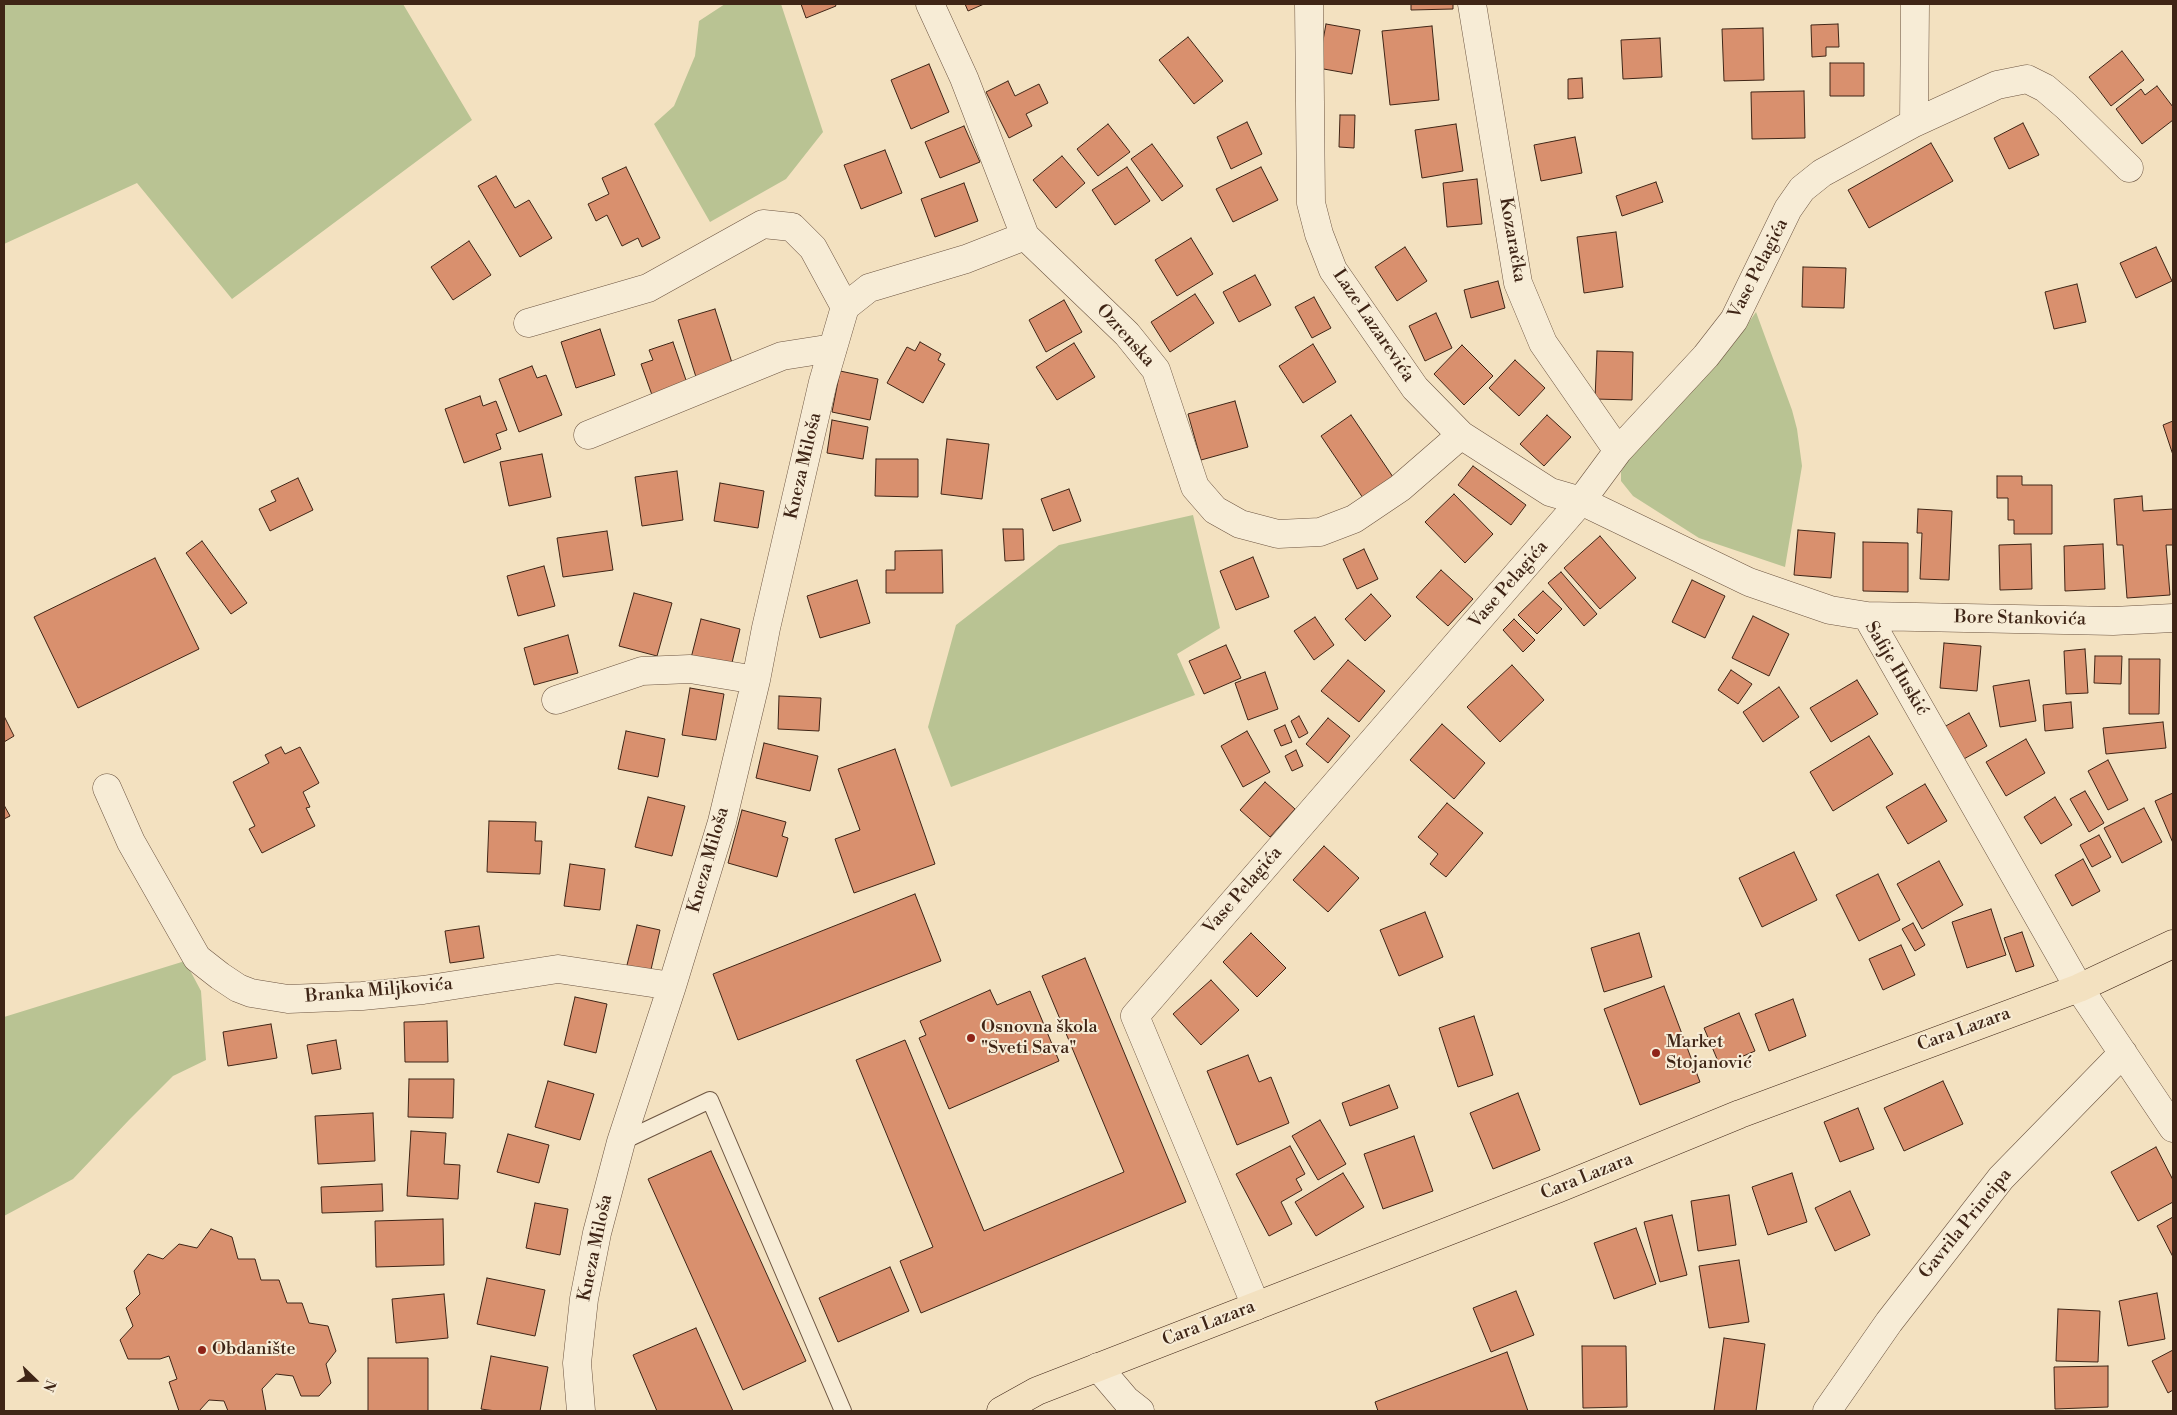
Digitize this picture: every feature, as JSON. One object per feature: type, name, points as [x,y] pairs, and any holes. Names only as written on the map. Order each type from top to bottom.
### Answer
[{"type":"main road","name":"Cara Lazara","points":[[1001,1411],[1037,1392],[1098,1367],[1557,1189],[1740,1114],[2079,988],[2173,944]]},
{"type":"street","name":"Ozrenska","points":[[930,4],[964,78],[1025,236],[1127,334],[1156,370],[1195,487],[1215,510],[1240,524],[1278,534],[1320,532],[1354,519],[1400,488],[1461,435]]},
{"type":"street","name":"Laze Lazarevića","points":[[1309,4],[1311,204],[1319,234],[1333,270],[1415,388],[1461,435],[1550,492],[1581,502]]},
{"type":"street","name":"Kozaračka","points":[[1472,4],[1518,283],[1543,343],[1618,451]]},
{"type":"street","points":[[1914,123],[1915,4]]},
{"type":"street","name":"Vase Pelagića","points":[[1256,1306],[1135,1016],[1581,502],[1618,451],[1706,356],[1734,320],[1788,210],[1802,188],[1822,173],[1914,123],[1997,86],[2027,79],[2045,88],[2066,106],[2130,168]]},
{"type":"street","points":[[528,323],[648,288],[764,224],[792,228],[813,248],[845,307],[869,288],[966,259],[1025,236]]},
{"type":"street","name":"Kneza Miloša","points":[[581,1411],[577,1363],[584,1299],[598,1233],[621,1142],[672,986],[722,822],[756,680],[770,609],[833,348],[845,307]]},
{"type":"street","points":[[588,435],[782,356],[833,348]]},
{"type":"street","name":"Safije Huskić","points":[[1581,502],[1749,582],[1830,610],[1867,616],[2079,988],[2173,1128]]},
{"type":"street","name":"Bore Stankovića","points":[[1867,616],[2113,621],[2173,618]]},
{"type":"street","points":[[556,700],[642,671],[690,669],[756,680]]},
{"type":"street","name":"Branka Miljkovića","points":[[107,788],[131,842],[197,958],[238,988],[251,993],[288,999],[362,996],[424,990],[558,969],[672,986]]},
{"type":"street","name":"Gavrila Principa","points":[[1827,1411],[1889,1322],[2001,1178],[2123,1053]]},
{"type":"street","points":[[1098,1367],[1126,1400],[1140,1411]]},
{"type":"lane","points":[[621,1142],[710,1100],[843,1411]]},
{"type":"green space","points":[[4,4],[403,4],[472,120],[232,299],[137,183],[4,244]]},
{"type":"green space","points":[[725,4],[781,4],[823,132],[786,179],[710,222],[654,124],[674,106],[695,56],[699,21]]},
{"type":"green space","points":[[1756,312],[1792,410],[1797,429],[1802,466],[1785,567],[1699,538],[1633,496],[1621,481],[1621,472],[1628,459],[1732,346]]},
{"type":"green space","points":[[1193,515],[1220,628],[1177,654],[1195,695],[951,787],[928,727],[956,625],[1059,545]]},
{"type":"green space","points":[[185,961],[201,991],[206,1060],[173,1076],[73,1179],[4,1216],[4,1017]]},
{"type":"building","points":[[801,4],[835,4],[836,6],[806,18]]},
{"type":"building","points":[[965,4],[984,4],[968,11]]},
{"type":"building","points":[[1411,4],[1453,4],[1453,9],[1411,10]]},
{"type":"building","points":[[1326,24],[1360,30],[1352,74],[1318,68]]},
{"type":"building","points":[[1838,24],[1839,47],[1826,47],[1826,56],[1812,57],[1811,25]]},
{"type":"building","points":[[1432,26],[1439,100],[1390,105],[1382,31]]},
{"type":"building","points":[[1763,28],[1764,80],[1724,81],[1722,29]]},
{"type":"building","points":[[1188,37],[1223,81],[1194,104],[1159,60]]},
{"type":"building","points":[[1660,38],[1662,77],[1623,79],[1621,40]]},
{"type":"building","points":[[2122,51],[2144,80],[2111,106],[2089,77]]},
{"type":"building","points":[[1830,63],[1864,63],[1864,96],[1830,96]]},
{"type":"building","points":[[929,64],[949,112],[911,129],[891,80]]},
{"type":"building","points":[[1582,78],[1583,98],[1568,99],[1568,79]]},
{"type":"building","points":[[1008,81],[1015,96],[1039,84],[1048,103],[1026,114],[1032,126],[1009,138],[986,92]]},
{"type":"building","points":[[2157,86],[2173,107],[2173,120],[2142,144],[2116,109],[2141,89],[2145,95]]},
{"type":"building","points":[[1804,91],[1805,138],[1752,139],[1751,92]]},
{"type":"building","points":[[1340,115],[1355,115],[1354,148],[1339,147]]},
{"type":"building","points":[[1247,122],[1262,154],[1231,169],[1217,137]]},
{"type":"building","points":[[2023,123],[2039,155],[2009,169],[1994,138]]},
{"type":"building","points":[[1108,124],[1130,152],[1098,176],[1077,149]]},
{"type":"building","points":[[1456,124],[1463,171],[1422,178],[1415,130]]},
{"type":"building","points":[[964,126],[980,162],[940,178],[925,142]]},
{"type":"building","points":[[1575,137],[1582,173],[1541,181],[1534,145]]},
{"type":"building","points":[[1931,143],[1953,181],[1869,228],[1848,190]]},
{"type":"building","points":[[1152,144],[1183,186],[1162,201],[1131,159]]},
{"type":"building","points":[[885,150],[902,193],[861,209],[844,165]]},
{"type":"building","points":[[1062,156],[1085,183],[1056,208],[1033,180]]},
{"type":"building","points":[[626,167],[660,238],[642,247],[638,238],[622,246],[607,215],[596,221],[588,204],[609,194],[602,178]]},
{"type":"building","points":[[1127,167],[1150,201],[1115,225],[1092,190]]},
{"type":"building","points":[[1261,167],[1278,200],[1233,222],[1216,189]]},
{"type":"building","points":[[496,176],[515,208],[529,200],[552,238],[520,257],[478,186]]},
{"type":"building","points":[[1477,179],[1482,224],[1447,227],[1443,183]]},
{"type":"building","points":[[1656,182],[1663,202],[1622,216],[1616,196]]},
{"type":"building","points":[[964,183],[978,221],[935,237],[921,199]]},
{"type":"building","points":[[1616,232],[1623,287],[1584,293],[1577,237]]},
{"type":"building","points":[[1191,238],[1213,274],[1177,296],[1155,260]]},
{"type":"building","points":[[469,241],[491,275],[453,300],[431,267]]},
{"type":"building","points":[[1405,247],[1427,281],[1397,301],[1375,267]]},
{"type":"building","points":[[2156,247],[2172,281],[2136,298],[2120,263]]},
{"type":"building","points":[[1803,267],[1846,268],[1844,308],[1802,307]]},
{"type":"building","points":[[1255,275],[1271,305],[1239,322],[1223,292]]},
{"type":"building","points":[[1498,281],[1505,308],[1471,318],[1464,290]]},
{"type":"building","points":[[2077,284],[2086,322],[2054,329],[2045,292]]},
{"type":"building","points":[[1195,294],[1214,323],[1170,352],[1151,322]]},
{"type":"building","points":[[1314,297],[1331,328],[1312,338],[1295,307]]},
{"type":"building","points":[[1064,300],[1082,332],[1046,352],[1029,320]]},
{"type":"building","points":[[715,309],[733,366],[696,377],[678,320]]},
{"type":"building","points":[[1436,313],[1452,348],[1425,361],[1409,326]]},
{"type":"building","points":[[600,329],[615,375],[576,388],[561,342]]},
{"type":"building","points":[[673,342],[687,383],[652,395],[641,364],[653,360],[649,350]]},
{"type":"building","points":[[920,342],[941,354],[938,360],[945,364],[923,403],[887,383],[907,347],[915,351]]},
{"type":"building","points":[[1074,343],[1095,377],[1057,400],[1036,367]]},
{"type":"building","points":[[1313,344],[1336,382],[1303,403],[1279,366]]},
{"type":"building","points":[[1462,345],[1493,376],[1464,405],[1434,374]]},
{"type":"building","points":[[1597,351],[1633,352],[1632,400],[1595,399]]},
{"type":"building","points":[[1515,360],[1545,388],[1519,416],[1489,388]]},
{"type":"building","points":[[532,366],[537,378],[546,375],[562,415],[519,432],[499,379]]},
{"type":"building","points":[[840,371],[878,379],[870,420],[832,412]]},
{"type":"building","points":[[480,396],[483,406],[496,401],[507,430],[496,434],[501,449],[464,463],[445,409]]},
{"type":"building","points":[[1235,401],[1248,447],[1201,460],[1188,414]]},
{"type":"building","points":[[1351,415],[1393,477],[1363,498],[1321,436]]},
{"type":"building","points":[[1547,415],[1571,437],[1544,466],[1520,444]]},
{"type":"building","points":[[832,420],[868,427],[863,459],[827,453]]},
{"type":"building","points":[[2173,421],[2173,455],[2163,425]]},
{"type":"building","points":[[947,439],[989,444],[982,499],[941,494]]},
{"type":"building","points":[[542,454],[551,497],[509,506],[500,462]]},
{"type":"building","points":[[876,459],[918,459],[918,497],[875,496]]},
{"type":"building","points":[[1473,466],[1526,505],[1511,525],[1458,485]]},
{"type":"building","points":[[677,471],[683,520],[642,526],[635,477]]},
{"type":"building","points":[[1997,476],[2022,476],[2022,485],[2052,485],[2052,534],[2014,534],[2014,520],[2008,520],[2008,498],[1997,498]]},
{"type":"building","points":[[298,478],[313,510],[270,531],[259,509],[276,501],[271,491]]},
{"type":"building","points":[[720,483],[764,491],[758,528],[714,521]]},
{"type":"building","points":[[1069,489],[1081,521],[1053,531],[1041,499]]},
{"type":"building","points":[[1454,494],[1493,534],[1465,563],[1425,522]]},
{"type":"building","points":[[2142,496],[2143,511],[2173,509],[2173,545],[2166,545],[2170,595],[2127,598],[2123,545],[2117,545],[2114,499]]},
{"type":"building","points":[[1918,509],[1952,511],[1949,580],[1920,579],[1922,533],[1917,533]]},
{"type":"building","points":[[1003,529],[1023,529],[1024,560],[1005,561]]},
{"type":"building","points":[[1798,530],[1835,533],[1831,578],[1794,575]]},
{"type":"building","points":[[607,531],[613,570],[563,577],[557,538]]},
{"type":"building","points":[[1600,536],[1636,578],[1600,609],[1564,568]]},
{"type":"building","points":[[202,541],[247,603],[231,614],[186,553]]},
{"type":"building","points":[[1863,542],[1908,543],[1908,592],[1863,591]]},
{"type":"building","points":[[2031,544],[2032,589],[2000,590],[1999,545]]},
{"type":"building","points":[[2103,544],[2105,589],[2065,591],[2064,546]]},
{"type":"building","points":[[1364,549],[1378,579],[1357,589],[1343,559]]},
{"type":"building","points":[[942,550],[943,593],[886,593],[886,570],[895,570],[895,551]]},
{"type":"building","points":[[1253,557],[1269,597],[1236,610],[1220,571]]},
{"type":"building","points":[[155,558],[199,649],[78,708],[34,617]]},
{"type":"building","points":[[544,566],[555,606],[518,616],[507,576]]},
{"type":"building","points":[[1441,570],[1473,599],[1448,626],[1416,597]]},
{"type":"building","points":[[1561,572],[1597,614],[1584,626],[1548,583]]},
{"type":"building","points":[[857,580],[870,623],[820,638],[807,596]]},
{"type":"building","points":[[1692,580],[1725,596],[1705,638],[1672,622]]},
{"type":"building","points":[[1543,591],[1562,609],[1537,634],[1518,615]]},
{"type":"building","points":[[634,593],[672,603],[657,656],[619,646]]},
{"type":"building","points":[[1371,594],[1391,616],[1365,641],[1345,619]]},
{"type":"building","points":[[1753,616],[1789,634],[1769,676],[1732,658]]},
{"type":"building","points":[[1315,617],[1334,645],[1314,660],[1294,631]]},
{"type":"building","points":[[701,619],[740,629],[731,667],[691,658]]},
{"type":"building","points":[[1514,619],[1535,640],[1523,652],[1503,630]]},
{"type":"building","points":[[568,635],[578,673],[534,685],[524,648]]},
{"type":"building","points":[[1944,643],[1981,646],[1977,691],[1940,688]]},
{"type":"building","points":[[1226,645],[1241,678],[1204,694],[1189,661]]},
{"type":"building","points":[[2085,649],[2088,693],[2066,694],[2064,651]]},
{"type":"building","points":[[2095,656],[2122,656],[2121,684],[2094,683]]},
{"type":"building","points":[[2129,659],[2160,659],[2159,714],[2129,714]]},
{"type":"building","points":[[1348,660],[1385,691],[1359,722],[1321,691]]},
{"type":"building","points":[[1512,665],[1544,700],[1500,742],[1467,707]]},
{"type":"building","points":[[1731,670],[1752,684],[1738,704],[1718,690]]},
{"type":"building","points":[[1265,672],[1278,709],[1248,720],[1235,683]]},
{"type":"building","points":[[1857,680],[1878,714],[1831,742],[1810,708]]},
{"type":"building","points":[[2029,680],[2036,721],[2000,727],[1993,686]]},
{"type":"building","points":[[1779,687],[1799,717],[1763,742],[1743,712]]},
{"type":"building","points":[[690,688],[724,694],[716,740],[682,735]]},
{"type":"building","points":[[779,696],[821,698],[819,731],[778,729]]},
{"type":"building","points":[[2071,702],[2073,728],[2045,731],[2043,705]]},
{"type":"building","points":[[1969,713],[1987,746],[1962,760],[1944,727]]},
{"type":"building","points":[[4,716],[14,736],[4,742]]},
{"type":"building","points":[[1299,716],[1308,733],[1299,738],[1291,721]]},
{"type":"building","points":[[1328,718],[1350,736],[1328,763],[1306,744]]},
{"type":"building","points":[[2163,722],[2166,748],[2106,754],[2103,728]]},
{"type":"building","points":[[1442,724],[1485,763],[1454,799],[1410,760]]},
{"type":"building","points":[[1285,725],[1292,742],[1281,746],[1274,730]]},
{"type":"building","points":[[626,731],[665,739],[658,777],[618,769]]},
{"type":"building","points":[[1247,731],[1270,772],[1243,787],[1221,746]]},
{"type":"building","points":[[1869,736],[1893,774],[1833,811],[1810,772]]},
{"type":"building","points":[[2026,739],[2045,773],[2006,796],[1986,762]]},
{"type":"building","points":[[764,743],[818,756],[810,791],[756,778]]},
{"type":"building","points":[[281,747],[285,754],[300,747],[319,783],[303,792],[310,807],[306,808],[315,826],[262,853],[249,829],[255,826],[233,782],[269,763],[265,755]]},
{"type":"building","points":[[895,749],[935,864],[854,893],[835,839],[860,830],[838,769]]},
{"type":"building","points":[[1296,750],[1303,766],[1292,771],[1285,756]]},
{"type":"building","points":[[2108,760],[2128,800],[2108,810],[2088,771]]},
{"type":"building","points":[[1265,782],[1295,809],[1270,837],[1240,810]]},
{"type":"building","points":[[1925,784],[1947,821],[1908,844],[1886,807]]},
{"type":"building","points":[[2085,791],[2104,823],[2089,832],[2070,799]]},
{"type":"building","points":[[2173,793],[2173,843],[2155,801]]},
{"type":"building","points":[[648,797],[685,806],[672,856],[635,847]]},
{"type":"building","points":[[2055,797],[2072,825],[2041,844],[2024,817]]},
{"type":"building","points":[[1447,803],[1483,833],[1446,877],[1430,864],[1438,854],[1418,837]]},
{"type":"building","points":[[4,805],[10,816],[4,819]]},
{"type":"building","points":[[2144,808],[2162,842],[2122,863],[2104,828]]},
{"type":"building","points":[[742,810],[786,822],[782,836],[788,838],[777,877],[728,863]]},
{"type":"building","points":[[489,821],[536,822],[535,841],[542,841],[540,874],[487,872]]},
{"type":"building","points":[[2099,835],[2111,857],[2092,867],[2080,845]]},
{"type":"building","points":[[1324,846],[1359,878],[1328,912],[1293,880]]},
{"type":"building","points":[[1794,852],[1817,900],[1762,927],[1739,878]]},
{"type":"building","points":[[2083,859],[2100,891],[2072,906],[2055,875]]},
{"type":"building","points":[[1939,861],[1963,905],[1922,929],[1897,884]]},
{"type":"building","points":[[570,864],[605,869],[600,910],[564,906]]},
{"type":"building","points":[[1878,874],[1900,920],[1859,941],[1836,895]]},
{"type":"building","points":[[915,894],[941,961],[738,1040],[713,974]]},
{"type":"building","points":[[1991,909],[2006,955],[1967,968],[1952,922]]},
{"type":"building","points":[[1425,912],[1443,957],[1399,976],[1380,930]]},
{"type":"building","points":[[1913,923],[1925,945],[1915,951],[1902,929]]},
{"type":"building","points":[[637,925],[660,930],[650,974],[626,969]]},
{"type":"building","points":[[479,926],[484,958],[450,963],[445,931]]},
{"type":"building","points":[[2022,932],[2034,966],[2016,972],[2004,938]]},
{"type":"building","points":[[1251,933],[1286,968],[1257,997],[1223,962]]},
{"type":"building","points":[[1639,933],[1652,977],[1604,992],[1591,948]]},
{"type":"building","points":[[1901,945],[1915,975],[1883,990],[1869,959]]},
{"type":"building","points":[[1085,958],[1186,1202],[921,1313],[900,1261],[933,1247],[856,1060],[905,1040],[984,1231],[1124,1172],[1042,976]]},
{"type":"building","points":[[1211,980],[1239,1010],[1201,1045],[1173,1014]]},
{"type":"building","points":[[1664,986],[1700,1082],[1640,1105],[1604,1009]]},
{"type":"building","points":[[990,990],[997,1005],[1030,991],[1059,1061],[949,1109],[919,1038],[926,1035],[920,1021]]},
{"type":"building","points":[[575,997],[607,1004],[596,1053],[564,1045]]},
{"type":"building","points":[[1793,999],[1806,1036],[1769,1051],[1755,1014]]},
{"type":"building","points":[[1739,1013],[1755,1051],[1720,1066],[1704,1028]]},
{"type":"building","points":[[1474,1016],[1493,1075],[1458,1087],[1439,1028]]},
{"type":"building","points":[[447,1021],[448,1062],[405,1062],[404,1022]]},
{"type":"building","points":[[271,1024],[277,1058],[228,1066],[223,1032]]},
{"type":"building","points":[[336,1040],[341,1069],[312,1074],[307,1045]]},
{"type":"building","points":[[1248,1055],[1259,1082],[1271,1077],[1289,1123],[1237,1145],[1207,1071]]},
{"type":"building","points":[[409,1079],[454,1079],[453,1118],[408,1117]]},
{"type":"building","points":[[548,1081],[594,1094],[580,1140],[535,1127]]},
{"type":"building","points":[[1943,1081],[1963,1124],[1904,1151],[1884,1108]]},
{"type":"building","points":[[1389,1085],[1398,1108],[1350,1126],[1342,1103]]},
{"type":"building","points":[[1518,1093],[1540,1150],[1493,1169],[1470,1113]]},
{"type":"building","points":[[1858,1108],[1874,1149],[1840,1162],[1824,1122]]},
{"type":"building","points":[[373,1113],[375,1161],[318,1164],[315,1116]]},
{"type":"building","points":[[1320,1120],[1346,1164],[1318,1180],[1292,1136]]},
{"type":"building","points":[[411,1131],[446,1133],[444,1164],[460,1165],[458,1199],[407,1196]]},
{"type":"building","points":[[508,1134],[549,1145],[539,1183],[497,1172]]},
{"type":"building","points":[[1414,1136],[1433,1191],[1383,1209],[1364,1154]]},
{"type":"building","points":[[1290,1146],[1305,1174],[1296,1179],[1302,1190],[1281,1202],[1292,1224],[1269,1236],[1236,1174]]},
{"type":"building","points":[[2156,1147],[2173,1180],[2173,1202],[2138,1221],[2111,1172]]},
{"type":"building","points":[[711,1151],[806,1361],[743,1390],[648,1179]]},
{"type":"building","points":[[1343,1173],[1364,1207],[1316,1236],[1295,1202]]},
{"type":"building","points":[[1792,1173],[1807,1222],[1768,1235],[1752,1187]]},
{"type":"building","points":[[382,1184],[383,1211],[322,1213],[321,1187]]},
{"type":"building","points":[[1850,1191],[1870,1235],[1835,1251],[1815,1208]]},
{"type":"building","points":[[1729,1195],[1736,1245],[1698,1251],[1691,1201]]},
{"type":"building","points":[[535,1203],[568,1209],[560,1255],[526,1248]]},
{"type":"building","points":[[1672,1215],[1687,1275],[1660,1282],[1644,1222]]},
{"type":"building","points":[[2173,1217],[2173,1257],[2157,1226]]},
{"type":"building","points":[[443,1219],[444,1265],[376,1267],[375,1221]]},
{"type":"building","points":[[1636,1228],[1656,1284],[1614,1299],[1594,1243]]},
{"type":"building","points":[[211,1229],[232,1237],[238,1259],[255,1259],[261,1280],[279,1280],[287,1303],[302,1303],[309,1323],[328,1326],[336,1351],[326,1364],[331,1383],[319,1396],[301,1396],[293,1376],[276,1374],[262,1389],[266,1411],[228,1411],[224,1401],[209,1400],[199,1411],[179,1411],[169,1382],[177,1379],[169,1356],[160,1359],[128,1359],[120,1340],[133,1326],[126,1308],[140,1294],[134,1271],[148,1254],[163,1259],[179,1244],[197,1248]]},
{"type":"building","points":[[1739,1260],[1749,1322],[1709,1328],[1699,1266]]},
{"type":"building","points":[[890,1267],[909,1311],[838,1342],[819,1298]]},
{"type":"building","points":[[487,1278],[545,1290],[535,1336],[477,1324]]},
{"type":"building","points":[[1516,1291],[1534,1335],[1491,1352],[1473,1308]]},
{"type":"building","points":[[2157,1293],[2165,1339],[2128,1346],[2119,1301]]},
{"type":"building","points":[[444,1294],[448,1338],[396,1343],[392,1299]]},
{"type":"building","points":[[2058,1309],[2100,1311],[2098,1362],[2056,1361]]},
{"type":"building","points":[[696,1328],[733,1411],[657,1411],[633,1355]]},
{"type":"building","points":[[1724,1338],[1765,1344],[1756,1411],[1714,1411]]},
{"type":"building","points":[[1582,1346],[1626,1346],[1627,1407],[1583,1408]]},
{"type":"building","points":[[2173,1350],[2173,1390],[2168,1393],[2152,1361]]},
{"type":"building","points":[[1507,1352],[1528,1411],[1378,1411],[1375,1402]]},
{"type":"building","points":[[491,1356],[548,1367],[540,1411],[481,1409]]},
{"type":"building","points":[[368,1358],[428,1358],[428,1411],[368,1411]]},
{"type":"building","points":[[2108,1366],[2108,1407],[2055,1409],[2054,1367]]},
{"type":"place","name":"Osnovna škola \"Sveti Sava\"","points":[[971,1038]]},
{"type":"place","name":"Market Stojanović","points":[[1656,1053]]},
{"type":"place","name":"Obdanište","points":[[202,1350]]}]
